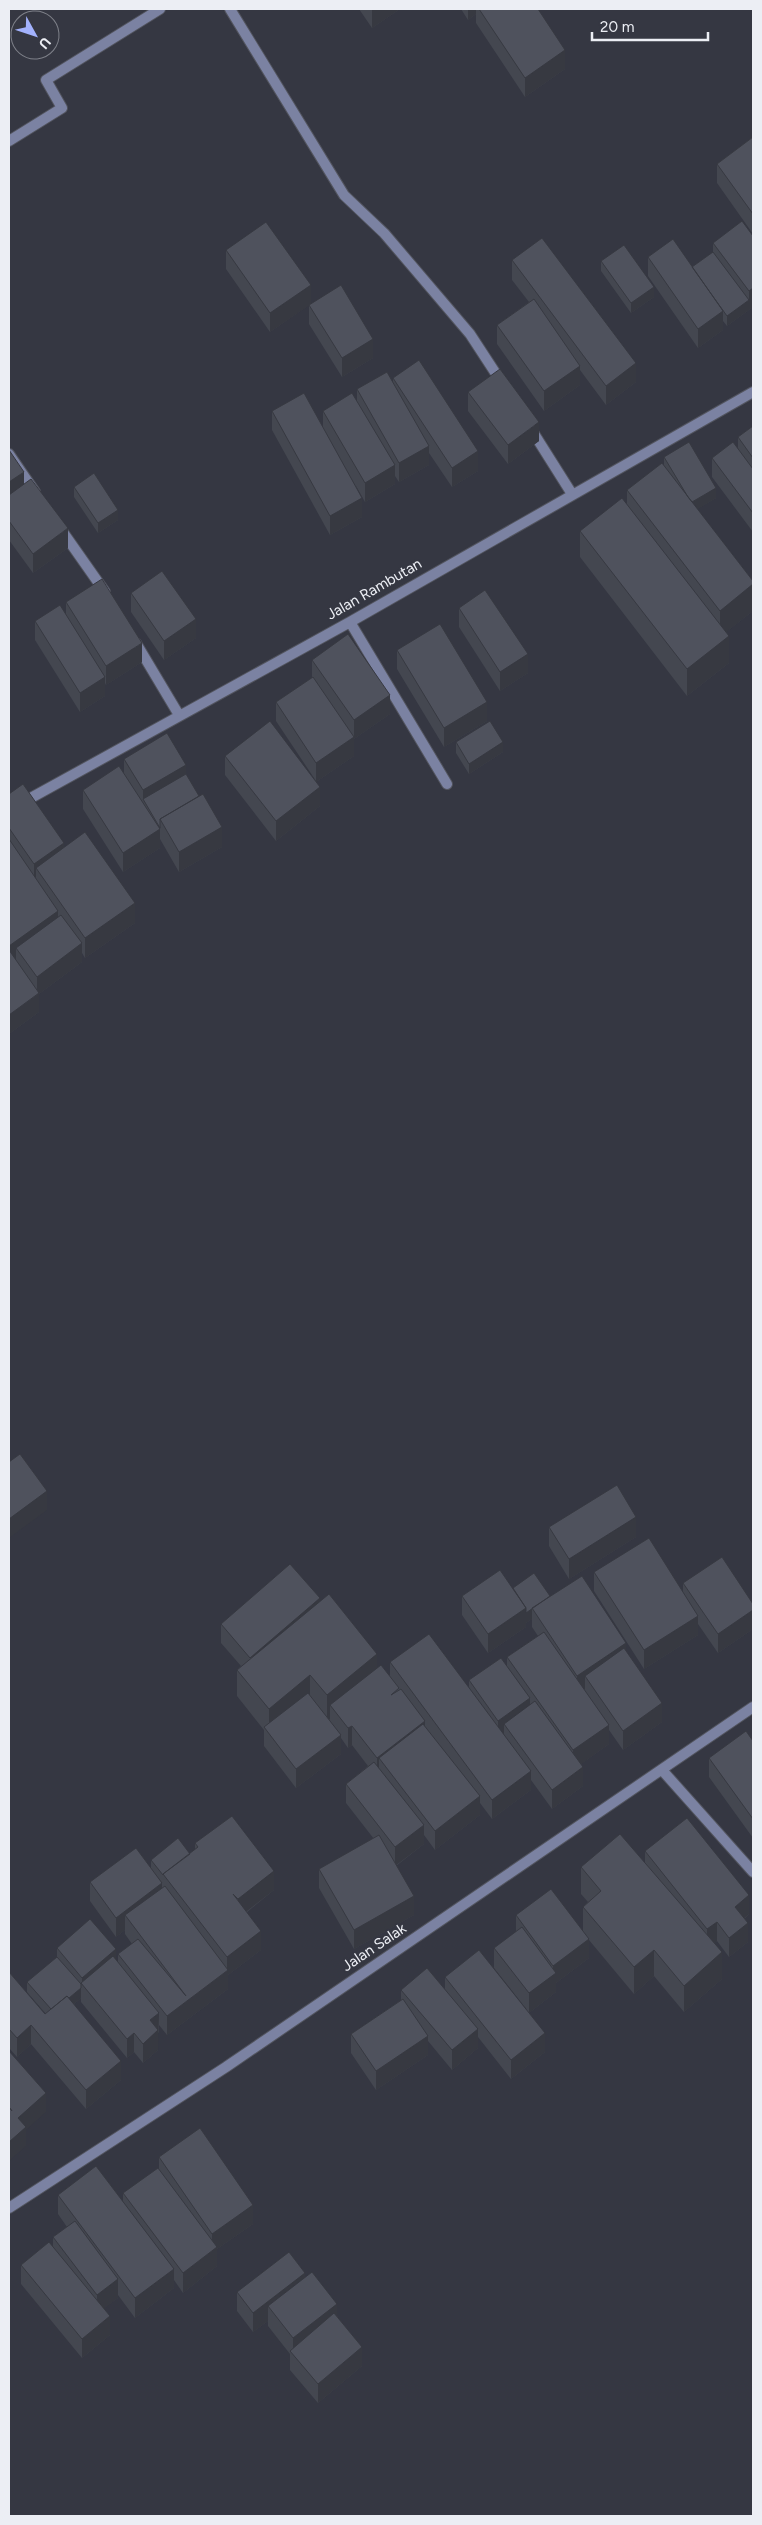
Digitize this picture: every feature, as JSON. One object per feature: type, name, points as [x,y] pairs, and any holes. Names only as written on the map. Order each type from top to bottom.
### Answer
[{"type":"street","points":[[9,141],[62,108],[46,80],[160,9]]},
{"type":"street","points":[[230,9],[344,195],[384,234],[470,334],[508,393]]},
{"type":"street","name":"Jalan Rambutan","points":[[9,810],[350,622],[753,392]]},
{"type":"street","points":[[524,418],[572,494]]},
{"type":"street","points":[[9,454],[40,499]]},
{"type":"street","points":[[56,522],[110,601]]},
{"type":"street","points":[[350,622],[448,784]]},
{"type":"street","points":[[130,634],[179,715]]},
{"type":"street","name":"Jalan Salak","points":[[9,2208],[226,2067],[753,1707]]},
{"type":"street","points":[[662,1770],[753,1872]]},
{"type":"building","points":[[479,9],[538,9],[565,50],[525,78]]},
{"type":"building","points":[[753,137],[753,214],[717,164]]},
{"type":"building","points":[[742,221],[753,236],[753,288],[749,291],[713,243]]},
{"type":"building","points":[[266,222],[311,285],[270,313],[226,250]]},
{"type":"building","points":[[542,238],[636,363],[606,386],[512,260]]},
{"type":"building","points":[[673,239],[723,311],[698,329],[648,257]]},
{"type":"building","points":[[624,245],[654,287],[631,303],[601,261]]},
{"type":"building","points":[[713,252],[749,300],[727,316],[692,267]]},
{"type":"building","points":[[341,285],[373,339],[342,358],[309,305]]},
{"type":"building","points":[[534,299],[580,366],[544,391],[497,325]]},
{"type":"building","points":[[419,360],[478,451],[452,468],[393,378]]},
{"type":"building","points":[[500,369],[539,422],[508,445],[468,392]]},
{"type":"building","points":[[387,372],[429,446],[399,463],[357,389]]},
{"type":"building","points":[[304,393],[362,498],[330,516],[272,411]]},
{"type":"building","points":[[352,393],[395,465],[365,483],[323,411]]},
{"type":"building","points":[[753,426],[753,458],[738,437]]},
{"type":"building","points":[[689,442],[716,488],[692,502],[664,457]]},
{"type":"building","points":[[733,442],[753,469],[753,513],[712,458]]},
{"type":"building","points":[[9,450],[24,472],[9,482]]},
{"type":"building","points":[[662,463],[753,581],[753,584],[720,611],[627,490]]},
{"type":"building","points":[[94,473],[118,510],[98,523],[74,487]]},
{"type":"building","points":[[31,479],[68,528],[33,554],[9,521],[9,495]]},
{"type":"building","points":[[622,498],[729,636],[687,669],[580,531]]},
{"type":"building","points":[[162,571],[196,619],[164,641],[131,593]]},
{"type":"building","points":[[102,579],[142,643],[106,666],[66,602]]},
{"type":"building","points":[[485,590],[528,654],[500,672],[459,608]]},
{"type":"building","points":[[60,605],[105,677],[80,693],[35,621]]},
{"type":"building","points":[[440,624],[487,702],[444,728],[397,650]]},
{"type":"building","points":[[348,634],[390,695],[354,720],[312,660]]},
{"type":"building","points":[[313,677],[354,737],[316,763],[276,702]]},
{"type":"building","points":[[270,721],[320,787],[276,821],[225,756]]},
{"type":"building","points":[[490,721],[503,742],[469,764],[456,742]]},
{"type":"building","points":[[167,733],[186,765],[143,790],[124,759]]},
{"type":"building","points":[[119,766],[160,829],[123,853],[83,790]]},
{"type":"building","points":[[186,774],[199,796],[160,819],[160,828],[143,799]]},
{"type":"building","points":[[23,784],[64,843],[34,864],[9,828],[9,794]]},
{"type":"building","points":[[203,794],[222,827],[179,852],[160,819]]},
{"type":"building","points":[[85,832],[135,903],[85,938],[36,868]]},
{"type":"building","points":[[9,839],[58,911],[9,946]]},
{"type":"building","points":[[61,915],[82,943],[37,977],[16,948]]},
{"type":"building","points":[[9,950],[39,993],[9,1015]]},
{"type":"building","points":[[20,1454],[47,1491],[9,1519],[9,1462]]},
{"type":"building","points":[[617,1485],[636,1517],[569,1559],[549,1527]]},
{"type":"building","points":[[649,1538],[698,1616],[644,1650],[594,1572]]},
{"type":"building","points":[[722,1557],[753,1604],[753,1610],[718,1634],[683,1583]]},
{"type":"building","points":[[290,1564],[320,1598],[250,1658],[221,1624]]},
{"type":"building","points":[[500,1570],[526,1608],[488,1634],[462,1596]]},
{"type":"building","points":[[534,1573],[550,1596],[526,1613],[526,1608],[513,1588]]},
{"type":"building","points":[[582,1576],[626,1643],[577,1676],[532,1608]]},
{"type":"building","points":[[329,1594],[377,1654],[327,1695],[310,1675],[269,1709],[237,1670]]},
{"type":"building","points":[[544,1632],[609,1725],[573,1750],[507,1657]]},
{"type":"building","points":[[429,1634],[531,1771],[492,1800],[390,1662]]},
{"type":"building","points":[[624,1648],[662,1703],[623,1731],[585,1676]]},
{"type":"building","points":[[501,1658],[530,1698],[498,1721],[469,1680]]},
{"type":"building","points":[[381,1665],[399,1688],[391,1695],[401,1689],[425,1721],[377,1758],[352,1726],[348,1728],[330,1705]]},
{"type":"building","points":[[308,1693],[341,1735],[296,1769],[264,1727]]},
{"type":"building","points":[[535,1701],[583,1767],[552,1790],[504,1724]]},
{"type":"building","points":[[423,1724],[480,1796],[435,1831],[379,1758]]},
{"type":"building","points":[[746,1731],[753,1741],[753,1819],[709,1758]]},
{"type":"building","points":[[374,1762],[424,1825],[395,1847],[346,1784]]},
{"type":"building","points":[[232,1816],[274,1871],[238,1899],[233,1894],[261,1931],[227,1957],[163,1874],[198,1847],[195,1843]]},
{"type":"building","points":[[687,1818],[749,1895],[735,1907],[748,1923],[729,1938],[717,1922],[707,1929],[645,1851]]},
{"type":"building","points":[[620,1834],[722,1952],[684,1986],[654,1950],[634,1967],[583,1907],[601,1891],[581,1867]]},
{"type":"building","points":[[379,1835],[414,1896],[354,1930],[319,1869]]},
{"type":"building","points":[[178,1838],[190,1854],[163,1875],[151,1860]]},
{"type":"building","points":[[136,1848],[162,1883],[116,1918],[90,1882]]},
{"type":"building","points":[[165,1886],[228,1970],[167,2016],[118,1954],[138,1939],[186,1996],[125,1915]]},
{"type":"building","points":[[551,1889],[589,1939],[553,1966],[516,1915]]},
{"type":"building","points":[[90,1919],[116,1949],[82,1978],[57,1948]]},
{"type":"building","points":[[522,1927],[556,1973],[529,1993],[494,1948]]},
{"type":"building","points":[[479,1950],[545,2033],[511,2060],[445,1977]]},
{"type":"building","points":[[113,1956],[159,2013],[150,2020],[158,2030],[143,2044],[134,2033],[127,2039],[81,1983]]},
{"type":"building","points":[[57,1957],[81,1984],[81,1988],[51,2009],[27,1982]]},
{"type":"building","points":[[427,1968],[478,2029],[452,2050],[401,1990]]},
{"type":"building","points":[[9,1972],[45,2014],[67,1996],[121,2061],[86,2090],[31,2025],[17,2038],[9,2029]]},
{"type":"building","points":[[403,1999],[428,2036],[376,2071],[351,2034]]},
{"type":"building","points":[[9,2051],[46,2093],[18,2118],[26,2127],[9,2142],[9,2107]]},
{"type":"building","points":[[200,2128],[253,2205],[212,2234],[159,2157]]},
{"type":"building","points":[[96,2166],[174,2269],[135,2298],[58,2195]]},
{"type":"building","points":[[158,2168],[217,2247],[183,2273],[123,2193]]},
{"type":"building","points":[[75,2221],[118,2279],[97,2295],[53,2237]]},
{"type":"building","points":[[49,2242],[110,2316],[82,2339],[21,2265]]},
{"type":"building","points":[[289,2252],[305,2273],[253,2313],[237,2292]]},
{"type":"building","points":[[312,2272],[337,2304],[293,2338],[268,2306]]},
{"type":"building","points":[[334,2313],[362,2347],[318,2384],[290,2351]]}]
